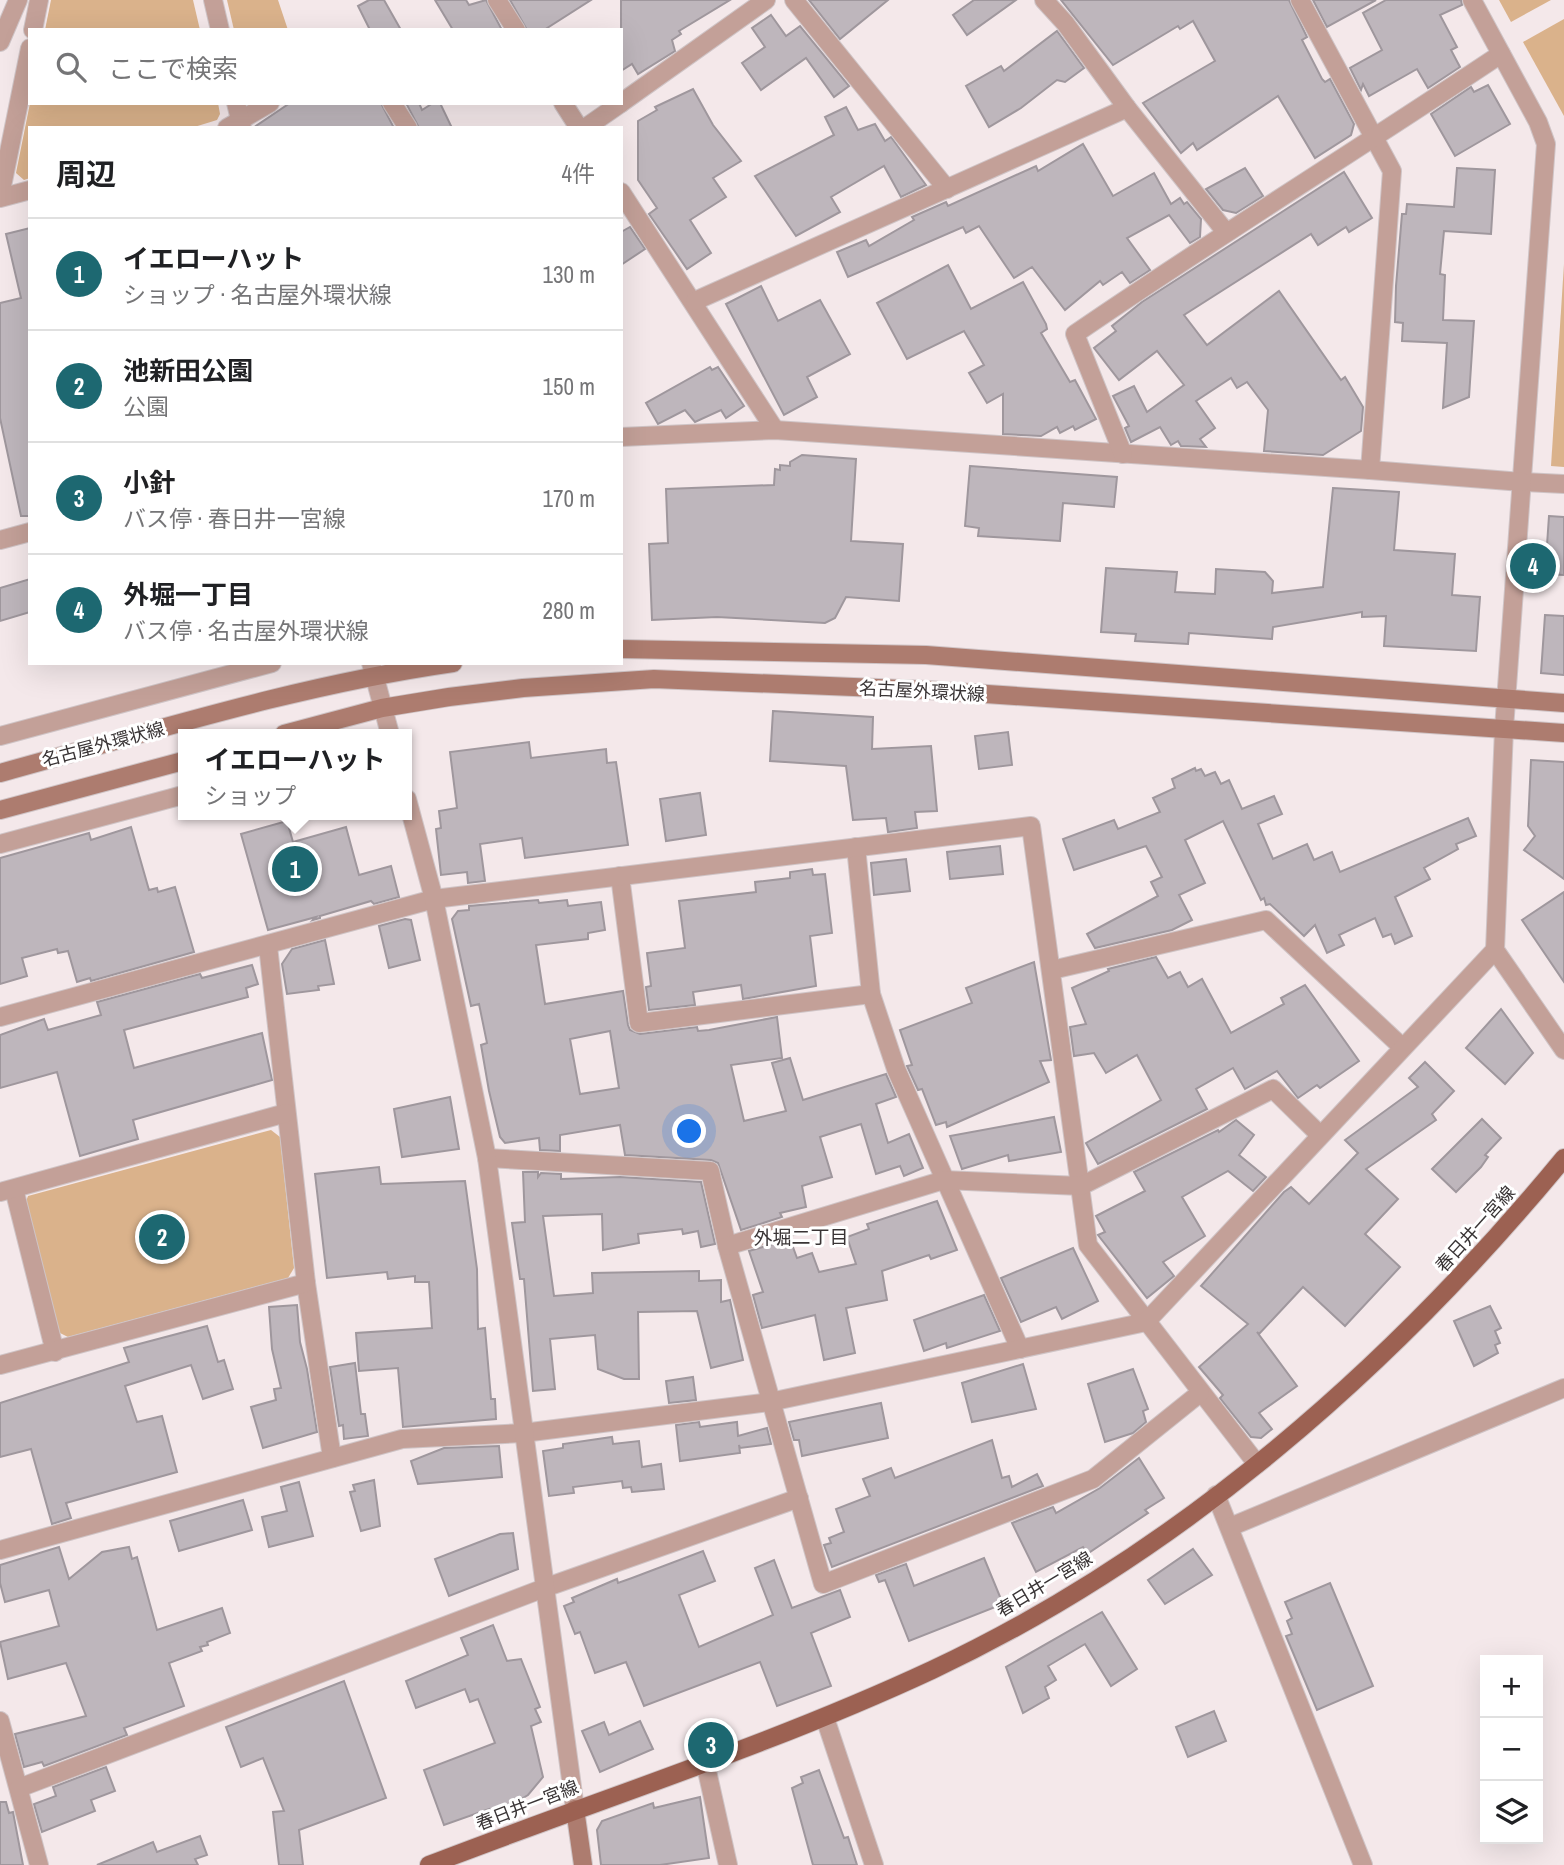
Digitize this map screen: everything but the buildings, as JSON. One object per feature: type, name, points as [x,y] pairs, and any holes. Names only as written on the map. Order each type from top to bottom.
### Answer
[{"type":"main road","name":"名古屋外環状線","points":[[623,649],[926,655],[1564,703]]},
{"type":"main road","name":"名古屋外環状線","points":[[0,773],[372,669],[426,665]]},
{"type":"main road","name":"名古屋外環状線","points":[[303,729],[382,708],[523,688],[654,679],[927,690],[1564,733]]},
{"type":"main road","points":[[0,810],[178,762]]},
{"type":"main road","name":"春日井一宮線","points":[[429,1865],[825,1718],[936,1668],[1042,1612],[1130,1556],[1257,1464],[1406,1334],[1503,1232],[1564,1158]]},
{"type":"main road","points":[[575,1809],[583,1865]]},
{"type":"street","points":[[0,42],[18,0]]},
{"type":"street","points":[[33,28],[39,0]]},
{"type":"street","points":[[213,0],[220,28]]},
{"type":"street","points":[[497,0],[515,28]]},
{"type":"street","points":[[623,102],[766,0]]},
{"type":"street","points":[[794,0],[947,189]]},
{"type":"street","points":[[1044,0],[1065,23],[1127,108],[1225,231]]},
{"type":"street","points":[[1300,0],[1392,171],[1370,470]]},
{"type":"street","points":[[1472,0],[1538,122],[1546,144],[1504,729],[1495,950],[1564,1050]]},
{"type":"street","points":[[1122,454],[1075,334],[1225,231],[1376,137],[1501,54]]},
{"type":"street","points":[[28,58],[0,197],[28,190]]},
{"type":"street","points":[[236,120],[266,105]]},
{"type":"street","points":[[393,105],[407,126]]},
{"type":"street","points":[[564,105],[578,126]]},
{"type":"street","points":[[588,126],[618,105]]},
{"type":"street","points":[[695,301],[1127,108]]},
{"type":"street","points":[[623,194],[695,301],[775,430]]},
{"type":"street","points":[[623,437],[775,430],[1564,484]]},
{"type":"street","points":[[0,540],[28,533]]},
{"type":"street","points":[[0,736],[265,665]]},
{"type":"street","points":[[372,669],[388,729]]},
{"type":"street","points":[[0,844],[178,796]]},
{"type":"street","points":[[412,818],[434,899],[487,1158],[575,1809]]},
{"type":"street","points":[[0,1017],[434,899],[1031,826],[1088,1245],[1257,1464]]},
{"type":"street","points":[[856,847],[871,993],[896,1069],[1020,1349]]},
{"type":"street","points":[[620,876],[639,1023],[871,993]]},
{"type":"street","points":[[1052,970],[1266,920],[1402,1047]]},
{"type":"street","points":[[268,946],[306,1283],[332,1458]]},
{"type":"street","points":[[0,1550],[402,1439],[523,1433],[770,1402],[1146,1322],[1495,950]]},
{"type":"street","points":[[727,1246],[944,1180],[1081,1186],[1273,1088],[1320,1135]]},
{"type":"street","points":[[55,1352],[7,1190],[286,1113]]},
{"type":"street","points":[[487,1158],[710,1171],[727,1246],[823,1584],[1093,1479],[1200,1393]]},
{"type":"street","points":[[0,1366],[306,1283]]},
{"type":"street","points":[[1230,1527],[1564,1388]]},
{"type":"street","points":[[1216,1495],[1363,1865]]},
{"type":"street","points":[[19,1788],[547,1587],[799,1498]]},
{"type":"street","points":[[825,1718],[874,1865]]},
{"type":"street","points":[[0,1721],[39,1865]]},
{"type":"street","points":[[705,1762],[728,1865]]},
{"type":"shaded area","points":[[51,0],[193,0],[200,28],[45,28]]},
{"type":"shaded area","points":[[227,0],[278,0],[287,28],[234,28]]},
{"type":"shaded area","points":[[1499,0],[1551,0],[1511,22]]},
{"type":"shaded area","points":[[1564,19],[1564,116],[1523,42]]},
{"type":"shaded area","points":[[30,105],[218,105],[220,114],[217,120],[198,126],[28,126],[28,179],[24,180],[16,173]]},
{"type":"shaded area","points":[[1564,264],[1564,467],[1551,466]]},
{"type":"shaded area","points":[[271,1130],[280,1137],[294,1268],[288,1278],[68,1337],[58,1332],[24,1207],[28,1196]]},
{"type":"place","name":"外堀一丁目","points":[[1533,566]]},
{"type":"place","name":"イエローハット","points":[[295,869]]},
{"type":"place","name":"池新田公園","points":[[162,1237]]},
{"type":"place","name":"小針","points":[[711,1745]]},
{"type":"district","name":"外堀二丁目","points":[[801,1237]]}]
